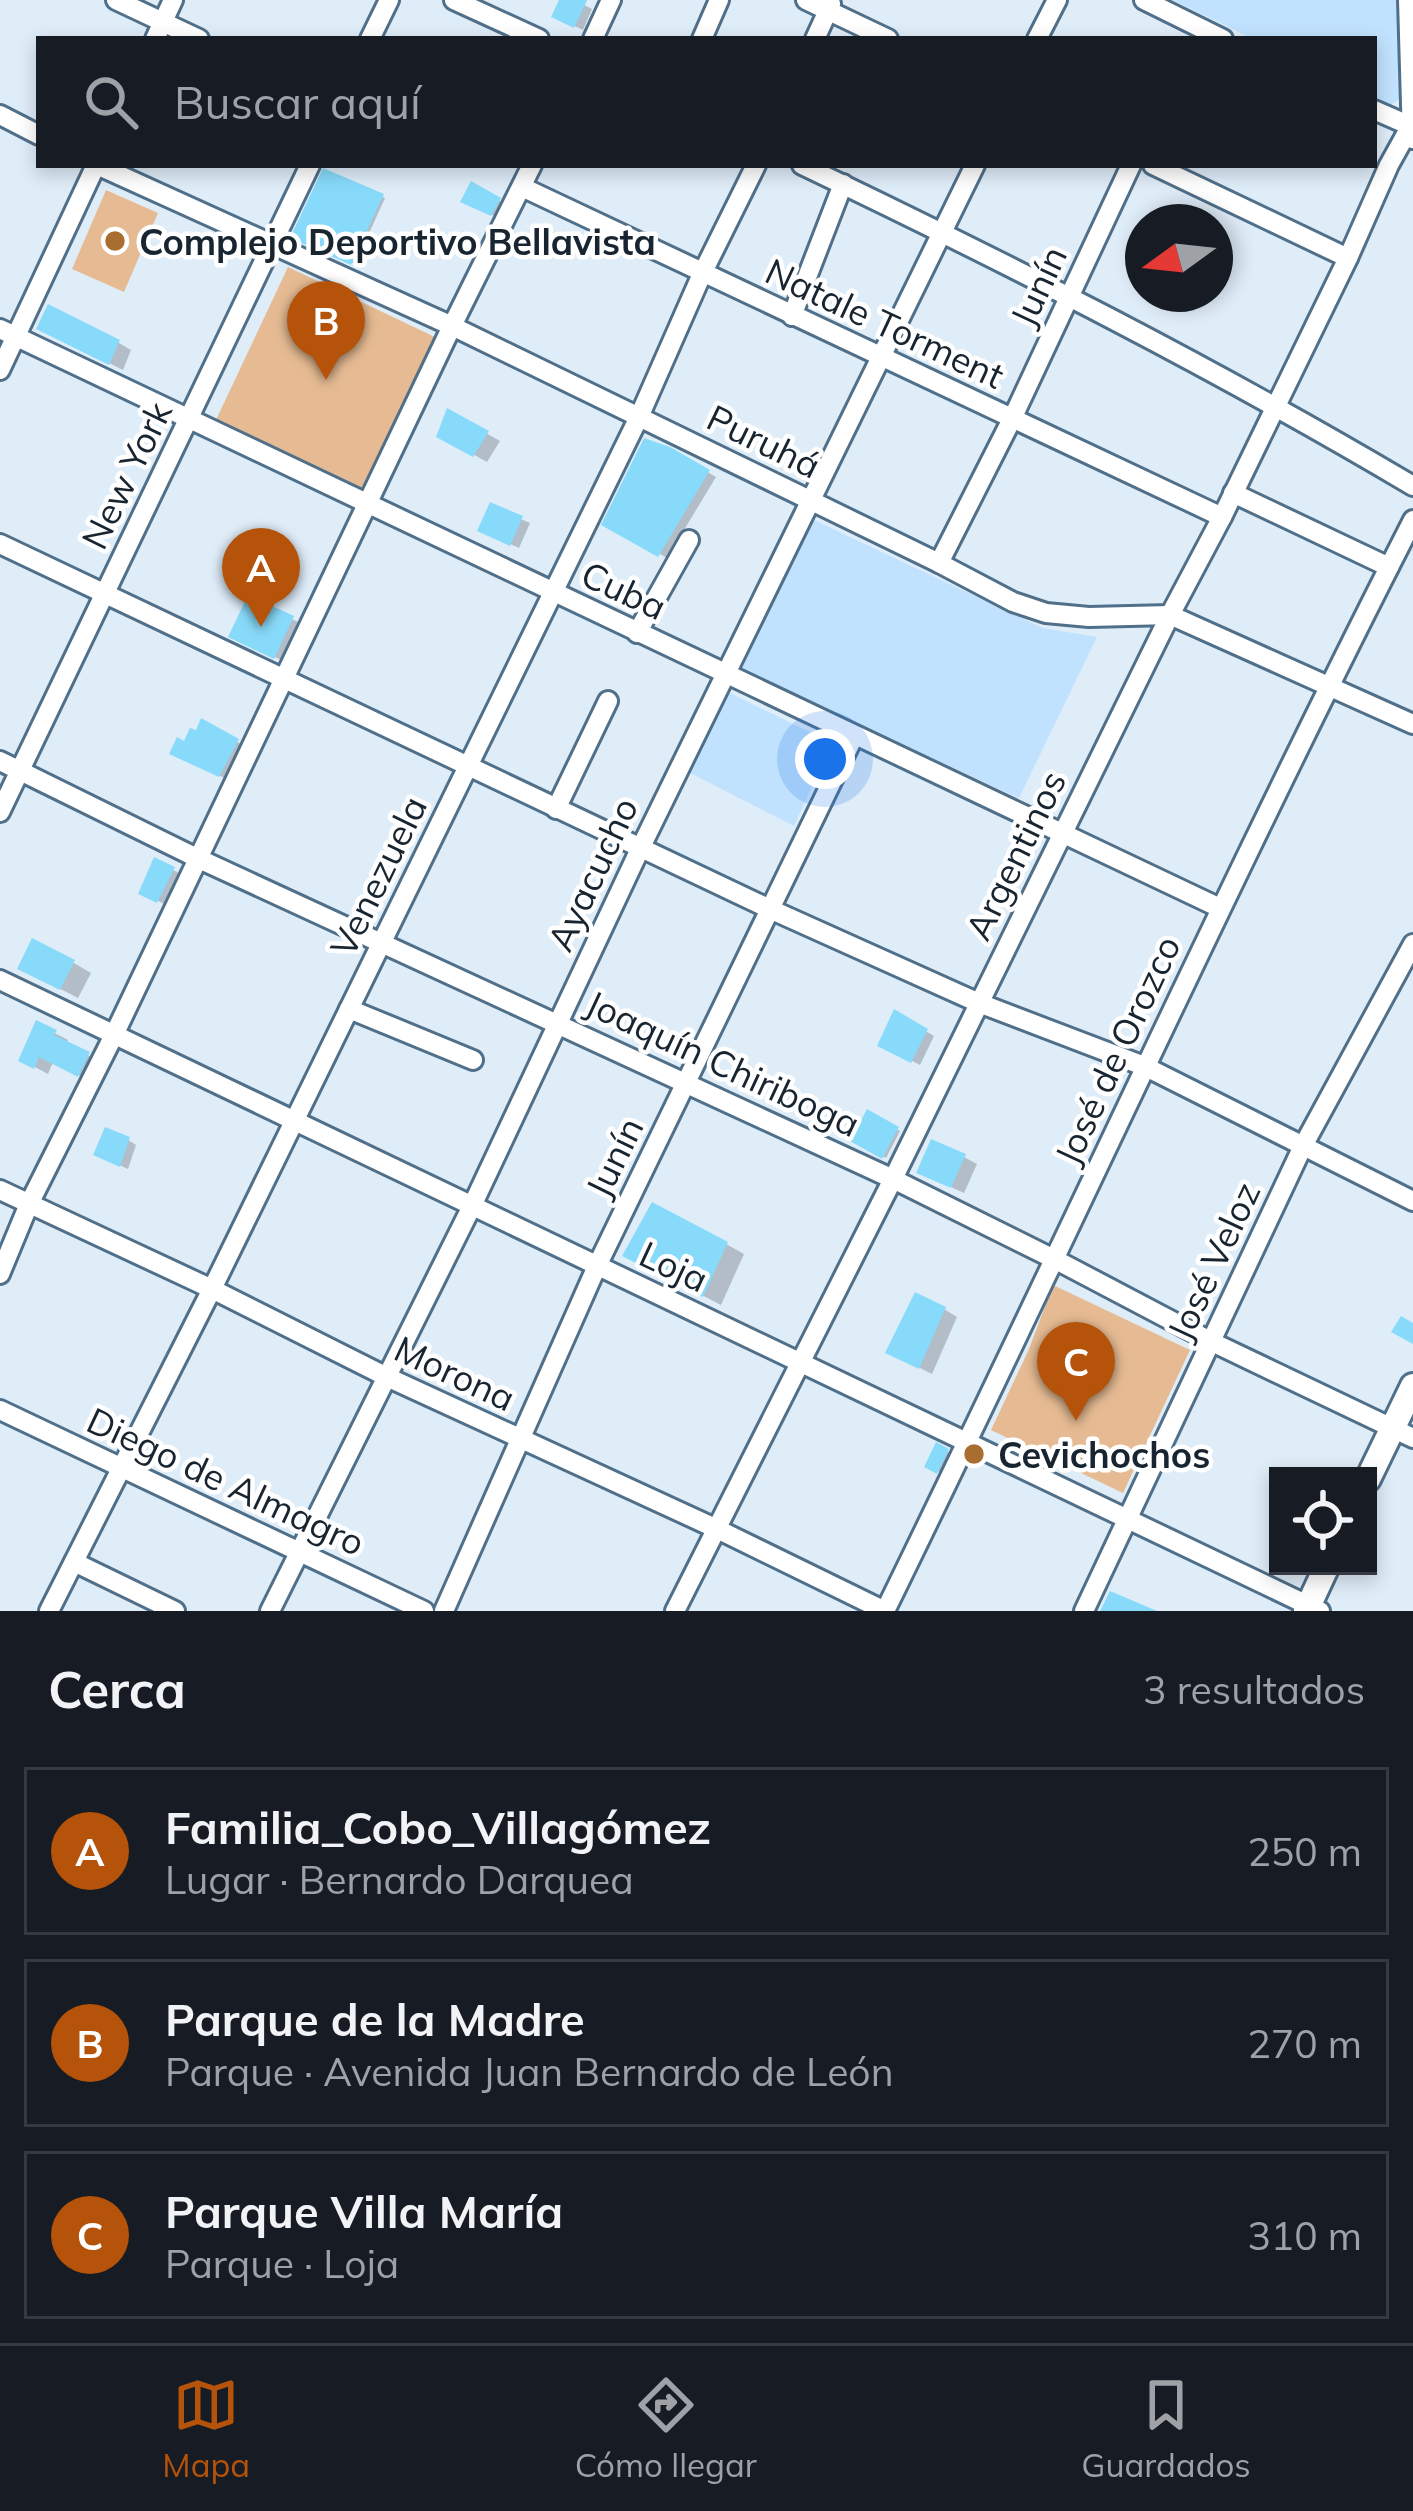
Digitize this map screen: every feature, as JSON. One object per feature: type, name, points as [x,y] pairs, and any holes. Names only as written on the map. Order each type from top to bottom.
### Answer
[{"type":"main road","points":[[1377,1467],[1402,1432],[1413,1386]]},
{"type":"main road","points":[[1312,1609],[1325,1575]]},
{"type":"street","points":[[116,0],[159,30],[173,0]]},
{"type":"street","points":[[371,36],[389,0]]},
{"type":"street","points":[[454,0],[532,36]]},
{"type":"street","points":[[594,36],[611,0]]},
{"type":"street","points":[[703,36],[719,0]]},
{"type":"street","points":[[806,0],[831,5],[883,36]]},
{"type":"street","points":[[1039,36],[1057,0]]},
{"type":"street","points":[[1144,0],[1193,33]]},
{"type":"street","points":[[1408,0],[1412,133]]},
{"type":"street","points":[[816,36],[831,5]]},
{"type":"street","points":[[1377,112],[1412,133]]},
{"type":"street","points":[[0,115],[36,133]]},
{"type":"street","name":"Argentinos","points":[[675,1611],[1222,517],[1389,166],[1412,133]]},
{"type":"street","points":[[0,370],[8,333],[95,168]]},
{"type":"street","name":"Puruhá","points":[[104,168],[452,326],[1013,602],[1046,613],[1089,617],[1170,615],[1413,724]]},
{"type":"street","name":"New York","points":[[0,812],[308,168]]},
{"type":"street","points":[[0,1274],[29,1204],[531,168]]},
{"type":"street","name":"Venezuela","points":[[49,1611],[295,1121],[639,417],[755,168]]},
{"type":"street","points":[[808,168],[1070,296],[1275,405],[1413,486]]},
{"type":"street","name":"Ayacucho","points":[[270,1611],[472,1206],[724,675],[974,168]]},
{"type":"street","name":"Junín","points":[[939,563],[1130,168]]},
{"type":"street","points":[[1159,168],[1348,258]]},
{"type":"street","points":[[792,316],[843,184]]},
{"type":"street","name":"Natale Torment","points":[[522,187],[1222,517]]},
{"type":"street","name":"Cuba","points":[[8,333],[1220,908]]},
{"type":"street","points":[[1233,493],[1389,567]]},
{"type":"street","name":"José de Orozco","points":[[885,1611],[1220,908],[1413,520]]},
{"type":"street","points":[[637,633],[688,540]]},
{"type":"street","points":[[0,544],[772,910],[979,1003],[1144,1066],[1413,1202]]},
{"type":"street","points":[[556,808],[608,701]]},
{"type":"street","name":"Junín","points":[[444,1611],[597,1266],[854,736]]},
{"type":"street","name":"Joaquín Chiriboga","points":[[0,760],[197,858],[893,1179],[1212,1342],[1402,1432]]},
{"type":"street","name":"José Veloz","points":[[1084,1611],[1303,1146],[1413,944]]},
{"type":"street","name":"Loja","points":[[0,980],[1312,1609]]},
{"type":"street","points":[[349,1009],[473,1060]]},
{"type":"street","name":"Morona","points":[[0,1190],[885,1611]]},
{"type":"street","name":"Diego de Almagro","points":[[0,1410],[424,1611]]},
{"type":"street","points":[[74,1562],[175,1611]]},
{"type":"shaded area","points":[[1173,0],[1398,0],[1399,99],[1390,106],[1377,100],[1377,36],[1247,36]]},
{"type":"shaded area","name":"Complejo Deportivo Bellavista","points":[[106,190],[158,213],[124,292],[72,269]]},
{"type":"shaded area","points":[[288,267],[437,338],[364,494],[215,422]]},
{"type":"shaded area","points":[[814,520],[1043,628],[1097,637],[1019,798],[740,671]]},
{"type":"shaded area","points":[[726,691],[832,743],[794,826],[688,772]]},
{"type":"shaded area","points":[[1053,1285],[1190,1350],[1123,1493],[991,1430]]},
{"type":"building","points":[[559,0],[587,0],[574,28],[551,17]]},
{"type":"building","points":[[323,168],[384,194],[351,265],[290,238]]},
{"type":"building","points":[[471,181],[501,198],[491,216],[460,202]]},
{"type":"building","points":[[48,304],[120,340],[109,365],[36,329]]},
{"type":"building","points":[[447,408],[489,431],[473,457],[436,437]]},
{"type":"building","points":[[644,438],[710,470],[658,557],[601,525]]},
{"type":"building","points":[[490,502],[523,516],[510,546],[477,531]]},
{"type":"building","points":[[248,595],[294,616],[274,659],[228,637]]},
{"type":"building","points":[[201,718],[239,739],[219,777],[169,754],[177,737],[184,741]]},
{"type":"building","points":[[154,857],[175,867],[157,903],[138,894]]},
{"type":"building","points":[[32,938],[75,960],[60,990],[17,969]]},
{"type":"building","points":[[894,1009],[928,1029],[911,1063],[877,1046]]},
{"type":"building","points":[[36,1020],[57,1030],[54,1035],[90,1052],[78,1077],[39,1057],[34,1069],[18,1061]]},
{"type":"building","points":[[867,1109],[899,1127],[882,1159],[850,1141]]},
{"type":"building","points":[[105,1127],[130,1137],[120,1167],[93,1155]]},
{"type":"building","points":[[931,1139],[966,1154],[951,1188],[916,1173]]},
{"type":"building","points":[[652,1202],[728,1242],[703,1297],[622,1256]]},
{"type":"building","points":[[915,1292],[946,1307],[919,1369],[885,1353]]},
{"type":"building","points":[[1401,1316],[1413,1323],[1413,1344],[1391,1332]]},
{"type":"building","points":[[936,1442],[949,1449],[937,1474],[924,1467]]},
{"type":"building","points":[[1110,1591],[1157,1611],[1100,1611]]},
{"type":"place","name":"Complejo Deportivo Bellavista","points":[[115,241]]},
{"type":"place","name":"Parque de la Madre","points":[[326,380]]},
{"type":"place","name":"Familia_Cobo_Villagómez","points":[[261,627]]},
{"type":"place","name":"Parque Villa María","points":[[1076,1421]]},
{"type":"place","name":"Cevichochos","points":[[974,1454]]}]
